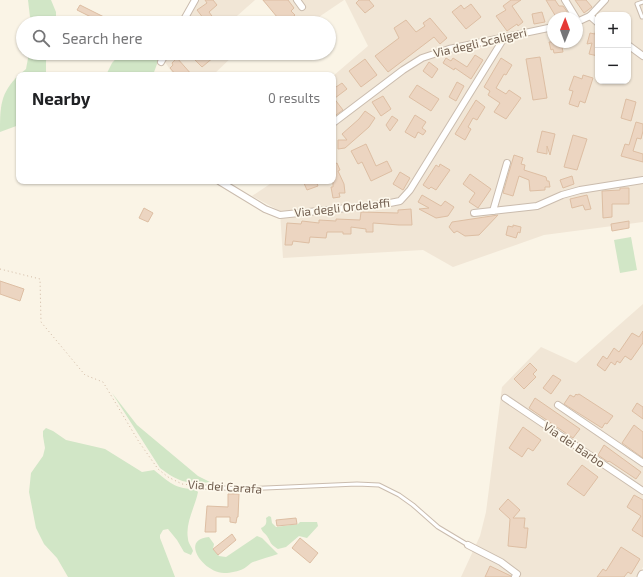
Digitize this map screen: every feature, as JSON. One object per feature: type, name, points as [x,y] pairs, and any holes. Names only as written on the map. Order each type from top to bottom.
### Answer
[{"type":"street","points":[[186,16],[195,0]]},
{"type":"street","points":[[297,0],[302,7]]},
{"type":"street","points":[[565,0],[572,12]]},
{"type":"street","points":[[583,18],[590,16],[605,0]]},
{"type":"street","points":[[590,16],[595,20]]},
{"type":"street","name":"Via degli Scaligeri","points":[[336,122],[403,70],[422,58],[449,49],[547,28]]},
{"type":"street","name":"Via degli Ordelaffi","points":[[224,184],[260,206],[280,215],[385,204],[400,201],[410,190],[504,38]]},
{"type":"street","points":[[631,47],[643,56]]},
{"type":"street","points":[[493,211],[507,163]]},
{"type":"street","points":[[474,213],[533,206],[575,191],[597,186],[643,180]]},
{"type":"street","name":"Via dei Barbo","points":[[505,398],[643,491]]},
{"type":"street","points":[[558,405],[643,463]]},
{"type":"street","name":"Via dei Carafa","points":[[468,545],[500,562],[517,574],[515,577]]},
{"type":"lane","points":[[642,17],[637,4],[643,2]]},
{"type":"lane","name":"Via dei Carafa","points":[[204,487],[221,489],[260,489],[357,484],[379,485],[399,495],[438,527],[468,545]]},
{"type":"path","name":"Via dei Carafa","points":[[0,268],[40,279],[41,322],[85,375],[103,382],[139,442],[158,469],[168,477],[182,484],[204,487]]},
{"type":"shaded area","points":[[199,0],[255,0],[237,16],[190,16]]},
{"type":"shaded area","points":[[262,0],[344,0],[320,16],[278,16]]},
{"type":"shaded area","points":[[345,0],[643,0],[643,222],[544,235],[453,267],[423,250],[283,258],[280,211],[252,196],[270,184],[336,184],[336,73],[368,46]]},
{"type":"shaded area","points":[[166,60],[229,60],[216,72],[172,72],[165,62]]},
{"type":"shaded area","points":[[643,304],[643,567],[637,577],[461,577],[480,536],[486,512],[502,387],[541,347],[576,363]]},
{"type":"green space","points":[[28,0],[51,0],[56,16],[30,16]]},
{"type":"green space","points":[[28,60],[46,60],[46,72],[22,72],[26,69]]},
{"type":"green space","points":[[115,60],[158,60],[154,72],[108,72]]},
{"type":"green space","points":[[16,78],[16,126],[0,132],[2,101],[8,88]]},
{"type":"green space","points":[[631,237],[637,270],[620,273],[614,240]]},
{"type":"green space","points":[[112,393],[137,425],[198,476],[210,482],[195,483],[183,481],[177,479],[160,468]]},
{"type":"green space","points":[[46,428],[66,440],[105,449],[142,472],[154,470],[177,486],[195,489],[198,492],[187,533],[188,540],[193,551],[191,555],[184,552],[168,529],[163,530],[160,535],[175,577],[68,577],[57,558],[44,544],[36,528],[29,492],[31,473],[43,456],[45,448],[43,431]]},
{"type":"green space","points":[[269,516],[271,517],[272,523],[276,527],[298,524],[300,522],[317,522],[318,526],[307,538],[299,536],[286,547],[278,549],[272,544],[261,528],[265,525],[266,518]]},
{"type":"green space","points":[[257,536],[262,538],[278,554],[253,562],[243,569],[234,572],[217,572],[209,568],[203,563],[195,550],[196,544],[200,539],[209,537],[214,544],[213,549],[219,556],[226,557]]},
{"type":"building","points":[[205,0],[213,0],[217,5],[209,12],[212,16],[202,16],[197,10],[207,3]]},
{"type":"building","points":[[263,0],[288,0],[294,8],[291,11],[295,15],[294,16],[276,16]]},
{"type":"building","points":[[359,0],[369,0],[374,6],[365,13],[356,3]]},
{"type":"building","points":[[511,0],[521,0],[512,6],[523,22],[507,31],[496,16],[506,10],[503,6]]},
{"type":"building","points":[[546,0],[555,0],[559,6],[563,6],[567,12],[553,12]]},
{"type":"building","points":[[575,0],[586,0],[592,7],[584,13]]},
{"type":"building","points":[[471,4],[481,17],[466,29],[452,12],[461,5],[464,9]]},
{"type":"building","points":[[80,5],[102,16],[89,16],[77,10]]},
{"type":"building","points":[[542,12],[545,22],[534,24],[532,14]]},
{"type":"building","points":[[430,18],[447,38],[440,44],[434,37],[388,72],[375,56],[399,38],[394,28],[406,20],[416,32],[425,26],[423,23]]},
{"type":"building","points":[[590,33],[595,34],[595,55],[589,54],[592,43],[587,44]]},
{"type":"building","points":[[550,48],[562,48],[563,52],[554,53],[553,49],[551,50]]},
{"type":"building","points":[[475,55],[483,60],[471,79],[455,68],[454,70],[443,63],[446,58],[451,61],[453,58],[467,67]]},
{"type":"building","points":[[540,57],[547,98],[533,100],[526,59]]},
{"type":"building","points":[[501,58],[512,65],[506,75],[504,74],[496,88],[506,94],[509,90],[521,98],[506,119],[494,112],[500,103],[488,95],[490,91],[484,87]]},
{"type":"building","points":[[365,59],[377,75],[361,87],[349,71]]},
{"type":"building","points":[[175,60],[179,60],[189,72],[173,72],[170,68],[173,65],[172,63]]},
{"type":"building","points":[[195,60],[210,60],[202,67]]},
{"type":"building","points":[[429,62],[438,69],[432,78],[423,71]]},
{"type":"building","points":[[583,75],[593,78],[585,103],[580,101],[578,107],[569,104],[573,91],[569,90],[574,76],[582,79]]},
{"type":"building","points":[[457,82],[464,86],[456,101],[449,97]]},
{"type":"building","points":[[342,83],[347,89],[336,97],[336,87]]},
{"type":"building","points":[[417,85],[439,99],[431,111],[409,97]]},
{"type":"building","points":[[383,96],[391,109],[381,116],[372,102]]},
{"type":"building","points":[[626,99],[636,102],[631,121],[621,118]]},
{"type":"building","points":[[476,100],[485,107],[477,120],[473,118],[468,127],[471,129],[465,140],[455,134]]},
{"type":"building","points":[[336,101],[343,110],[336,115]]},
{"type":"building","points":[[365,111],[375,118],[369,127],[345,148],[338,149],[338,140],[347,140],[342,134],[359,119]]},
{"type":"building","points":[[415,115],[426,122],[422,128],[426,131],[423,135],[418,132],[415,138],[405,132]]},
{"type":"building","points":[[392,116],[398,120],[390,131],[386,125]]},
{"type":"building","points":[[636,122],[643,124],[643,131],[641,139],[637,138],[633,151],[643,154],[643,162],[621,156],[625,144],[629,145]]},
{"type":"building","points":[[542,131],[555,134],[550,155],[547,146],[547,154],[537,152]]},
{"type":"building","points":[[573,135],[587,139],[577,170],[564,167]]},
{"type":"building","points":[[366,144],[376,166],[387,161],[392,171],[371,181],[362,162],[358,164],[351,151]]},
{"type":"building","points":[[514,155],[523,158],[521,164],[525,165],[524,170],[546,177],[547,181],[549,181],[550,187],[545,187],[545,190],[530,191],[529,180],[519,176],[513,196],[503,193]]},
{"type":"building","points":[[337,163],[340,170],[338,171],[344,184],[345,193],[339,193],[340,197],[333,198],[331,187],[333,187],[333,184],[336,184]]},
{"type":"building","points":[[440,164],[450,170],[436,190],[431,187],[429,189],[423,185],[436,165],[439,167]]},
{"type":"building","points":[[400,172],[410,178],[403,190],[393,184]]},
{"type":"building","points":[[470,174],[491,189],[478,208],[469,202],[475,193],[463,184]]},
{"type":"building","points":[[572,176],[574,184],[563,188],[560,180]]},
{"type":"building","points":[[304,184],[317,184],[318,186],[307,190]]},
{"type":"building","points":[[620,188],[629,188],[629,204],[612,204],[612,217],[603,218],[602,191],[620,190]]},
{"type":"building","points":[[422,195],[441,206],[445,201],[454,207],[448,216],[436,218],[419,209],[429,208],[418,202]]},
{"type":"building","points":[[587,195],[591,209],[585,210],[583,205],[572,208],[570,199]]},
{"type":"building","points":[[144,208],[153,213],[148,222],[139,218]]},
{"type":"building","points":[[411,209],[412,225],[373,223],[373,232],[366,232],[366,229],[351,227],[351,234],[343,234],[343,232],[327,232],[326,238],[310,237],[309,243],[293,241],[292,245],[285,245],[287,223],[301,224],[302,221],[319,223],[319,220],[336,221],[336,219],[360,220],[361,212],[398,213],[398,210]]},
{"type":"building","points":[[498,215],[479,235],[465,236],[457,231],[454,233],[449,227],[452,222]]},
{"type":"building","points":[[629,221],[629,228],[612,231],[611,224]]},
{"type":"building","points":[[513,225],[521,227],[520,233],[518,232],[516,238],[506,235],[508,226],[513,227]]},
{"type":"building","points":[[0,281],[24,289],[20,301],[0,294]]},
{"type":"building","points":[[643,331],[643,343],[631,360],[625,356],[620,363],[617,361],[615,365],[611,362],[605,371],[597,365],[603,356],[607,359],[614,348],[619,352],[632,333],[639,337]]},
{"type":"building","points":[[530,363],[537,370],[533,374],[536,377],[524,389],[514,379]]},
{"type":"building","points":[[553,375],[561,380],[551,394],[543,388]]},
{"type":"building","points":[[576,394],[579,394],[613,416],[607,424],[605,423],[602,428],[564,404],[570,395],[574,397]]},
{"type":"building","points":[[535,398],[580,429],[573,438],[529,408]]},
{"type":"building","points":[[637,403],[643,407],[643,419],[632,411]]},
{"type":"building","points":[[634,425],[643,432],[643,458],[622,443]]},
{"type":"building","points":[[523,427],[541,440],[533,451],[528,448],[522,457],[509,448]]},
{"type":"building","points":[[604,445],[641,472],[636,479],[598,455]]},
{"type":"building","points":[[582,465],[598,477],[584,496],[567,484]]},
{"type":"building","points":[[228,494],[239,494],[238,517],[236,523],[230,522],[230,517],[216,517],[216,532],[205,532],[207,506],[228,507]]},
{"type":"building","points":[[634,495],[643,500],[643,537],[632,530],[641,516],[627,507]]},
{"type":"building","points":[[508,499],[520,510],[513,518],[525,518],[524,528],[528,528],[526,548],[508,546],[510,519],[499,509]]},
{"type":"building","points":[[296,518],[297,524],[277,526],[276,520]]},
{"type":"building","points":[[232,534],[236,540],[218,555],[213,549]]},
{"type":"building","points":[[300,538],[318,553],[310,563],[292,548]]},
{"type":"building","points":[[621,547],[640,559],[631,574],[628,572],[624,577],[597,577],[603,569],[606,571]]},
{"type":"building","points":[[490,566],[511,576],[511,577],[485,577]]}]
